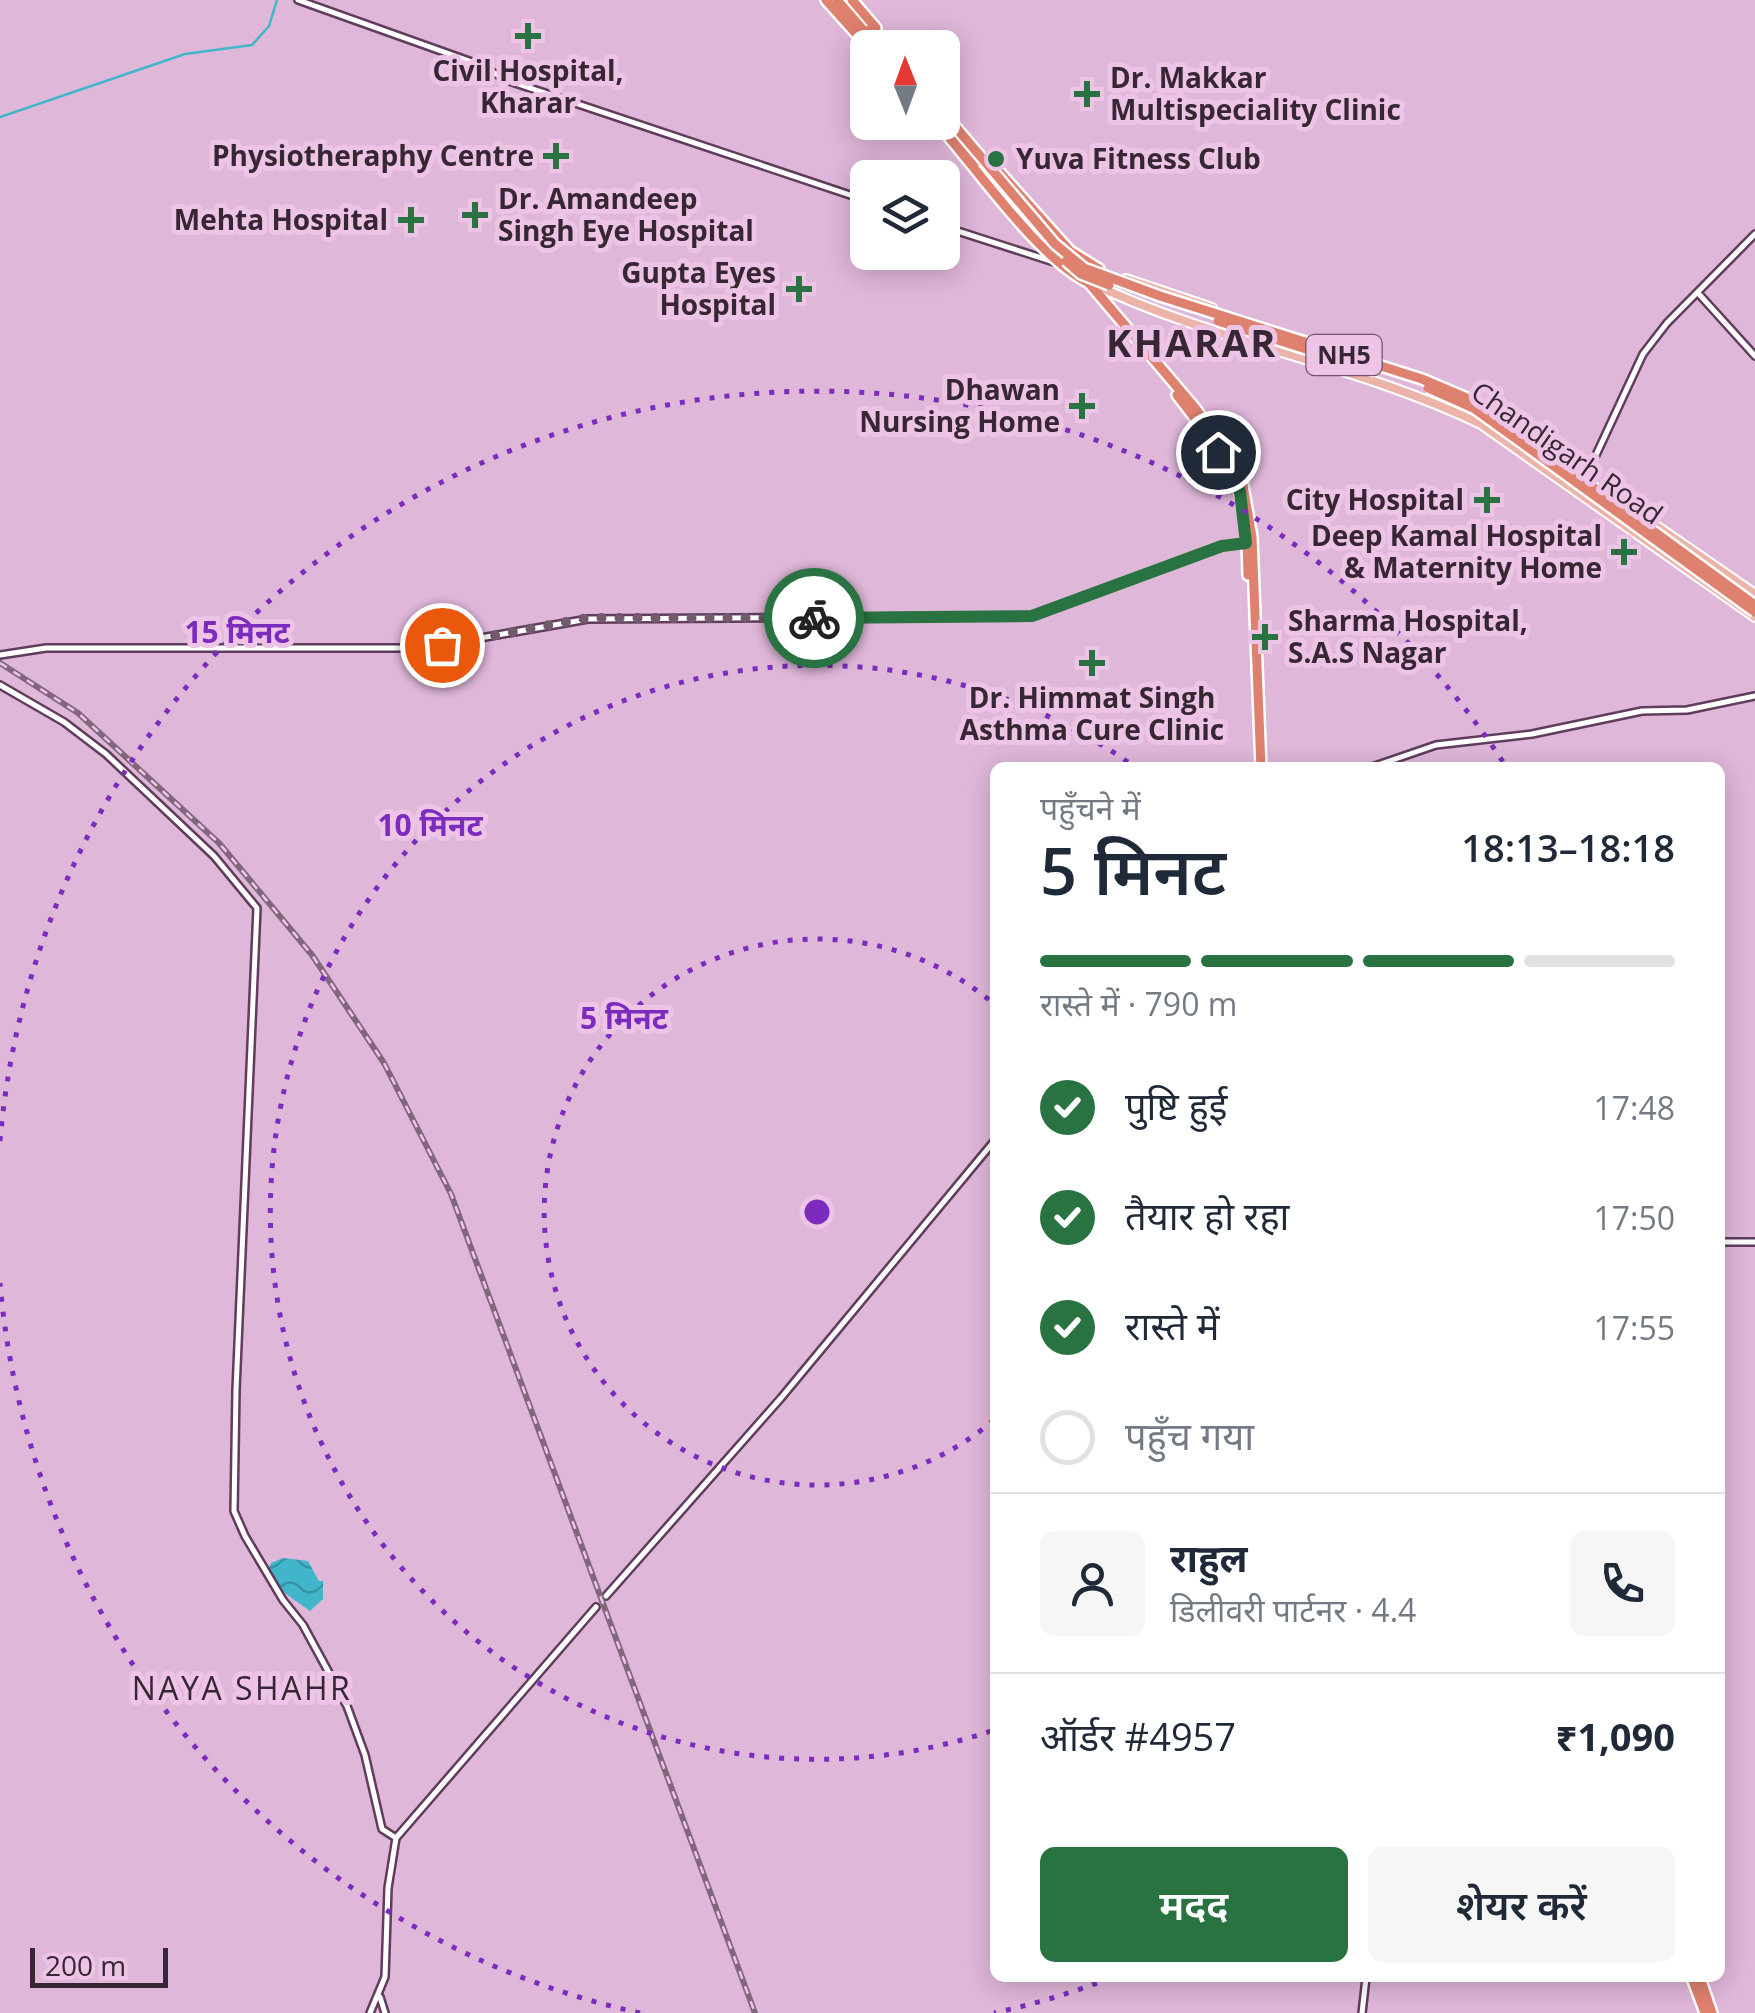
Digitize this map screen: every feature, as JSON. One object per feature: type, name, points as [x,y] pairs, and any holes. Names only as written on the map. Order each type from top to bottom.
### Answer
[{"type":"highway","points":[[826,0],[853,30]]},
{"type":"highway","points":[[837,0],[863,30]]},
{"type":"highway","points":[[848,0],[874,30]]},
{"type":"highway","points":[[960,129],[1038,218],[1074,254],[1095,267],[1085,281]]},
{"type":"highway","name":"NH5","points":[[960,130],[1055,244],[1084,268],[1170,300],[1422,379],[1476,402],[1755,611]]},
{"type":"highway","points":[[955,140],[1062,264],[1109,298],[1229,455],[1248,500],[1259,762]]},
{"type":"highway","name":"Chandigarh Road","points":[[956,140],[1047,244],[1082,274],[1417,384],[1475,410],[1755,611]]},
{"type":"highway","points":[[1085,281],[1218,452],[1240,492],[1250,543]]},
{"type":"highway","points":[[1694,1982],[1708,2013]]},
{"type":"highway","points":[[1701,1982],[1708,2013]]},
{"type":"main road","points":[[1095,267],[1465,393],[1755,594]]},
{"type":"main road","points":[[1109,298],[1413,394],[1481,424],[1755,611]]},
{"type":"main road","points":[[1304,360],[1312,340]]},
{"type":"street","points":[[298,0],[472,62],[512,82],[850,195]]},
{"type":"street","points":[[960,232],[1062,264],[1074,254]]},
{"type":"street","points":[[1573,490],[1588,478],[1643,354],[1667,322],[1755,234]]},
{"type":"street","points":[[1698,293],[1755,356]]},
{"type":"street","points":[[0,656],[46,648],[424,648],[588,618],[1032,616],[1222,546],[1250,543]]},
{"type":"street","points":[[0,684],[64,722],[121,766],[214,856],[257,908],[234,1515],[280,1596],[303,1625],[347,1706],[365,1756],[382,1828],[396,1838]]},
{"type":"street","points":[[1386,762],[1436,745],[1532,734],[1642,711],[1686,710],[1755,696]]},
{"type":"street","points":[[606,1596],[781,1398],[990,1146]]},
{"type":"street","points":[[1725,1242],[1755,1242]]},
{"type":"street","points":[[370,2013],[380,1996],[386,1964],[389,1874],[396,1838],[596,1608]]},
{"type":"street","points":[[1362,2013],[1366,1982]]},
{"type":"street","points":[[380,1996],[385,2013]]},
{"type":"water","points":[[283,1558],[308,1561],[319,1581],[323,1581],[323,1599],[310,1611],[282,1590],[268,1570],[271,1563]]},
{"type":"waterway","points":[[0,117],[185,54],[252,45],[269,26],[277,0]]},
{"type":"railway","points":[[0,663],[78,713],[219,843],[312,955],[384,1063],[451,1194],[755,2013]]},
{"type":"way so far","points":[[442,645],[588,618],[814,618]]},
{"type":"place","name":"Civil Hospital, Kharar","points":[[528,36]]},
{"type":"place","name":"Dr. Makkar Multispeciality Clinic","points":[[1087,94]]},
{"type":"place","name":"Physiotheraphy Centre","points":[[556,156]]},
{"type":"place","name":"Yuva Fitness Club","points":[[996,159]]},
{"type":"place","name":"Dr. Amandeep Singh Eye Hospital","points":[[475,215]]},
{"type":"place","name":"Mehta Hospital","points":[[411,220]]},
{"type":"place","name":"Gupta Eyes Hospital","points":[[799,289]]},
{"type":"place","name":"Dhawan Nursing Home","points":[[1082,406]]},
{"type":"place","name":"City Hospital","points":[[1487,500]]},
{"type":"place","name":"Deep Kamal Hospital & Maternity Home","points":[[1624,552]]},
{"type":"place","name":"Sharma Hospital, S.A.S Nagar","points":[[1265,637]]},
{"type":"place","name":"Dr. Himmat Singh Asthma Cure Clinic","points":[[1092,663]]},
{"type":"district","name":"KHARAR","points":[[1192,344]]},
{"type":"district","name":"NAYA SHAHR","points":[[242,1689]]},
{"type":"route","points":[[814,618],[1045,614],[1222,546],[1246,543],[1240,492],[1218,452]]}]
